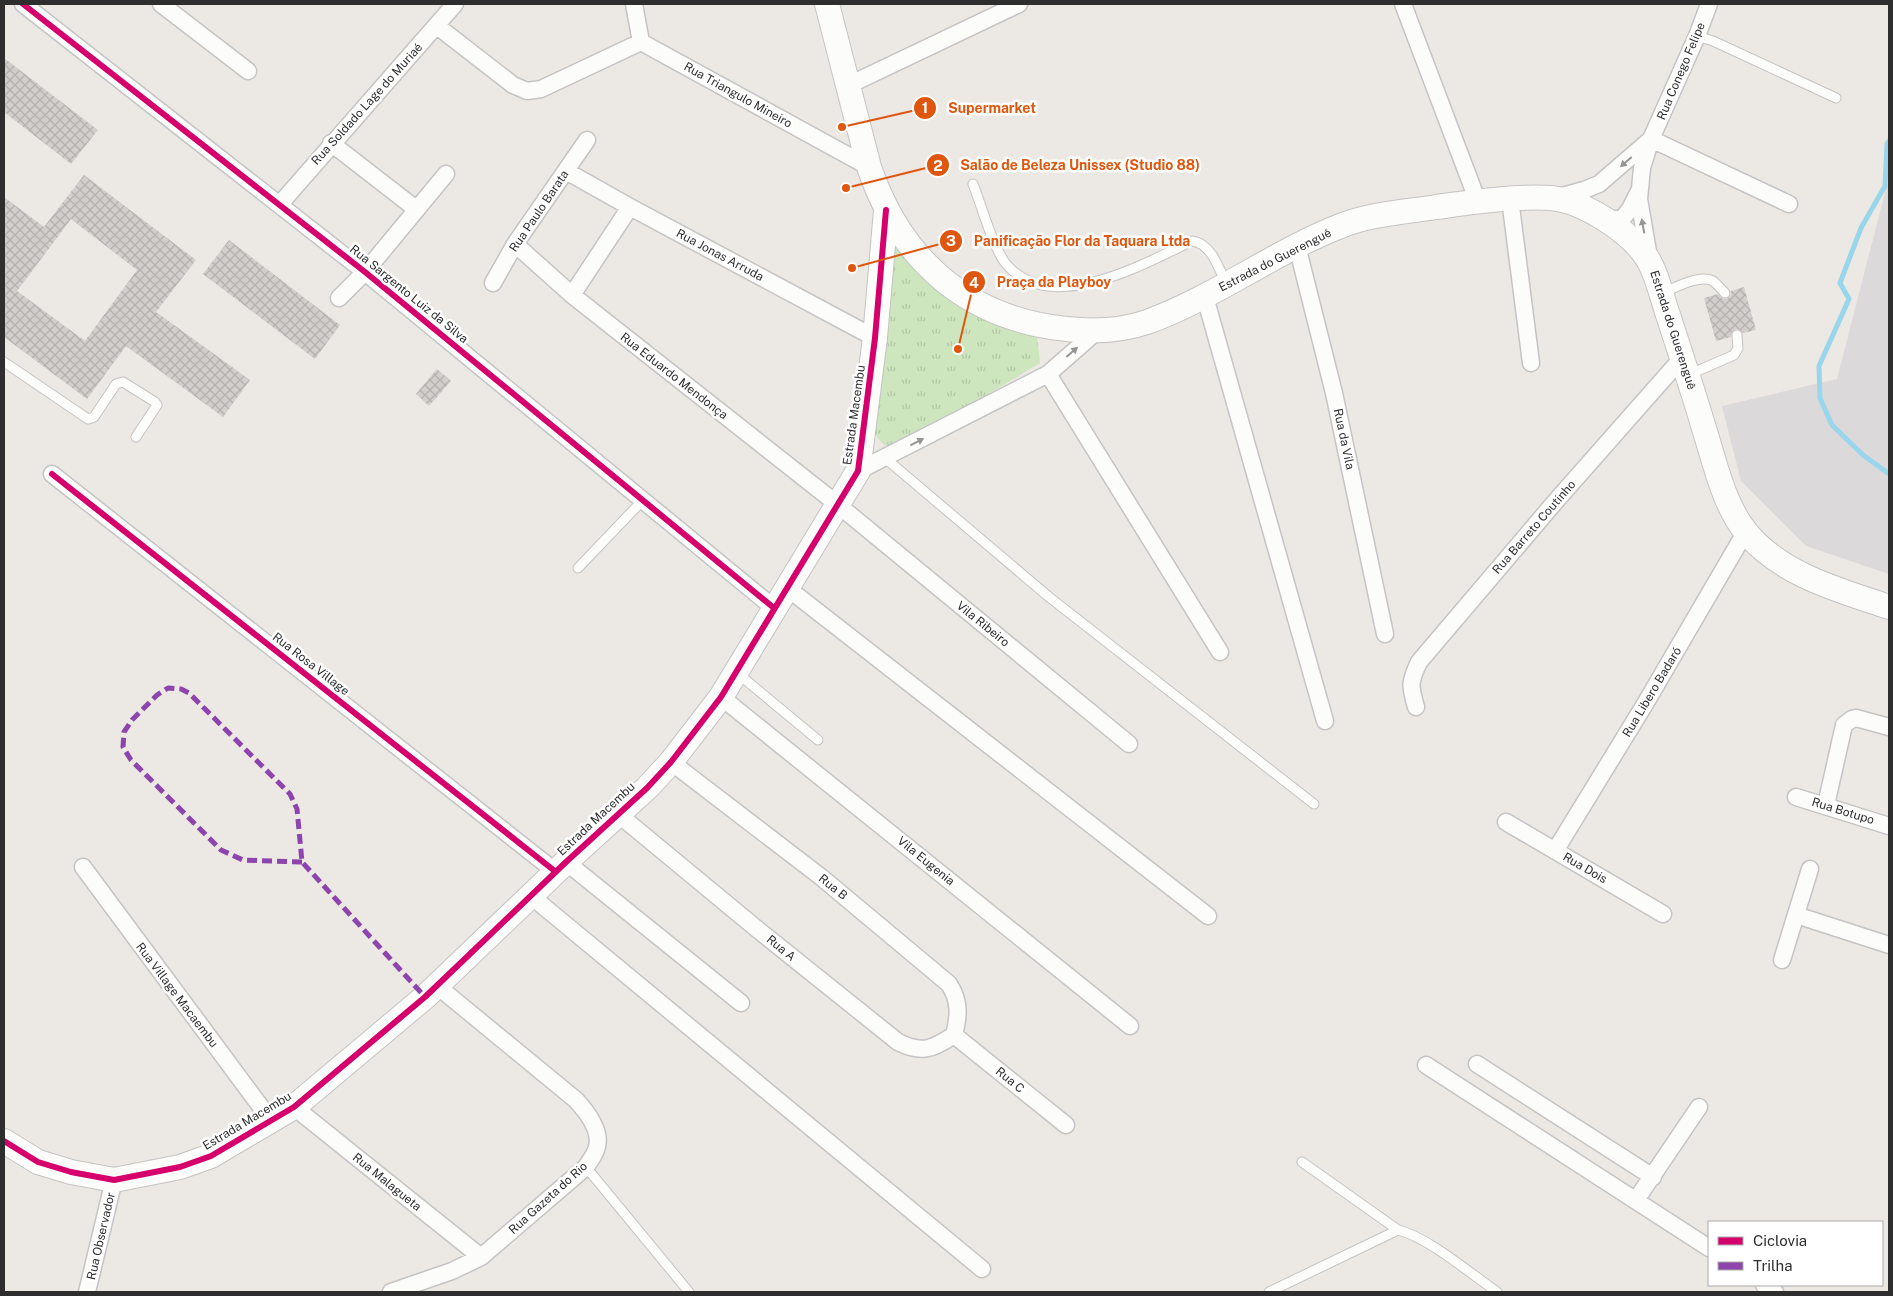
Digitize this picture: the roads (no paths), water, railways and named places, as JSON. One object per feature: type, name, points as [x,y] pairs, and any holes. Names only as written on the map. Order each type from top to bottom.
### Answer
[{"type":"main road","name":"Estrada do Guerenguê","points":[[827,4],[869,167],[886,210],[899,230],[943,280],[964,296],[985,308],[1040,326],[1097,331],[1120,329],[1144,323],[1204,297],[1297,246],[1345,224],[1376,216],[1478,202],[1554,198],[1568,202],[1602,218],[1634,242],[1649,260],[1685,366],[1721,482],[1746,532],[1782,563],[1805,576],[1889,607]]},
{"type":"main road","name":"Estrada Macembu","points":[[4,1141],[38,1162],[71,1172],[114,1180],[180,1168],[211,1156],[272,1122],[294,1107],[436,985],[647,788],[671,762],[721,697],[786,587],[858,472],[875,338],[886,210]]},
{"type":"street","name":"Rua Sargento Luiz da Silva","points":[[23,4],[365,272],[774,608]]},
{"type":"street","points":[[162,4],[248,71]]},
{"type":"street","name":"Rua Soldado Lage do Muriaé","points":[[280,204],[331,143],[455,4]]},
{"type":"street","points":[[436,26],[513,85],[527,91],[542,90],[641,42],[634,4]]},
{"type":"street","points":[[849,85],[1019,4]]},
{"type":"street","points":[[1403,4],[1478,202]]},
{"type":"street","name":"Rua Conego Felipe","points":[[1649,260],[1639,191],[1642,168],[1651,139],[1697,36],[1709,4]]},
{"type":"street","name":"Rua Triangulo Mineiro","points":[[641,42],[869,167]]},
{"type":"street","points":[[1651,139],[1790,204]]},
{"type":"street","name":"Rua Conego Felipe","points":[[1554,198],[1599,184],[1651,139]]},
{"type":"street","name":"Rua Paulo Barata","points":[[493,283],[515,244],[587,140]]},
{"type":"street","points":[[331,143],[416,209]]},
{"type":"street","name":"Rua Jonas Arruda","points":[[566,171],[630,208],[875,338]]},
{"type":"street","points":[[339,298],[365,272],[446,174]]},
{"type":"street","points":[[1599,184],[1593,199],[1595,209],[1602,218],[1622,219],[1630,210],[1639,191]]},
{"type":"street","points":[[1510,199],[1531,363]]},
{"type":"street","points":[[572,295],[630,208]]},
{"type":"street","name":"Rua Eduardo Mendonça","points":[[515,244],[572,295],[837,504]]},
{"type":"street","name":"Rua da Vila","points":[[1297,246],[1334,393],[1385,634]]},
{"type":"street","name":"Estrada do Guerenguê","points":[[1204,297],[1326,721]]},
{"type":"street","name":"Estrada Macembu","points":[[858,472],[1048,374],[1097,331]]},
{"type":"street","name":"Rua Barreto Coutinho","points":[[1416,707],[1411,688],[1411,679],[1419,662],[1555,502],[1685,366]]},
{"type":"street","points":[[1048,374],[1220,652]]},
{"type":"street","name":"Rua Rosa Village","points":[[52,474],[561,867],[742,1003]]},
{"type":"street","name":"Vila Ribeiro","points":[[837,504],[1129,744]]},
{"type":"street","name":"Rua Libero Badaró","points":[[1555,851],[1645,704],[1746,532]]},
{"type":"street","points":[[786,587],[1208,916]]},
{"type":"street","name":"Vila Eugenia","points":[[721,697],[1130,1026]]},
{"type":"street","points":[[1826,805],[1844,725],[1852,719],[1863,719],[1889,727]]},
{"type":"street","name":"Rua B","points":[[671,762],[821,877],[950,984],[955,993],[959,1014],[954,1034]]},
{"type":"street","name":"Rua Botupo","points":[[1796,798],[1826,805],[1889,826]]},
{"type":"street","name":"Rua A","points":[[618,814],[898,1042],[910,1048],[920,1050],[940,1045],[954,1034]]},
{"type":"street","name":"Rua Dois","points":[[1506,822],[1663,914]]},
{"type":"street","name":"Rua Village Macaembu","points":[[82,867],[272,1122]]},
{"type":"street","points":[[1782,960],[1810,869]]},
{"type":"street","points":[[531,896],[982,1269]]},
{"type":"street","points":[[1796,915],[1889,945]]},
{"type":"street","name":"Rua Gazeta do Rio","points":[[391,1292],[452,1271],[480,1257],[586,1168],[597,1148],[596,1131],[590,1115],[576,1100],[436,985]]},
{"type":"street","name":"Rua C","points":[[954,1034],[1066,1125]]},
{"type":"street","points":[[1477,1064],[1653,1177]]},
{"type":"street","points":[[1426,1065],[1708,1247]]},
{"type":"street","points":[[1636,1200],[1699,1106]]},
{"type":"street","name":"Rua Malagueta","points":[[294,1107],[480,1257]]},
{"type":"street","name":"Rua Observador","points":[[88,1292],[114,1180]]},
{"type":"lane","points":[[1697,36],[1713,41],[1836,98]]},
{"type":"lane","points":[[973,184],[997,248],[1006,264],[1020,277],[1062,288],[1078,286],[1135,268],[1192,242],[1198,242],[1206,247],[1227,284]]},
{"type":"lane","points":[[1661,294],[1692,282],[1707,279],[1718,285],[1725,293]]},
{"type":"lane","points":[[1685,366],[1734,355],[1738,348],[1737,335]]},
{"type":"lane","points":[[4,362],[88,419],[94,417],[116,384],[123,382],[157,404],[136,437]]},
{"type":"lane","points":[[885,458],[1048,597],[1314,804]]},
{"type":"lane","points":[[578,568],[643,500]]},
{"type":"lane","points":[[736,672],[818,740]]},
{"type":"lane","points":[[1302,1162],[1398,1230],[1426,1242],[1497,1292]]},
{"type":"lane","points":[[586,1168],[689,1292]]},
{"type":"lane","points":[[1269,1292],[1398,1230]]},
{"type":"waterway","points":[[1889,141],[1887,144],[1885,186],[1861,228],[1840,283],[1849,299],[1819,366],[1820,398],[1832,425],[1863,455],[1889,474]]},
{"type":"place","name":"Supermarket","points":[[842,127]]},
{"type":"place","name":"Salão de Beleza Unissex (Studio 88)","points":[[846,188]]},
{"type":"place","name":"Panificação Flor da Taquara Ltda","points":[[852,268]]},
{"type":"place","name":"Praça da Playboy","points":[[958,349]]}]
